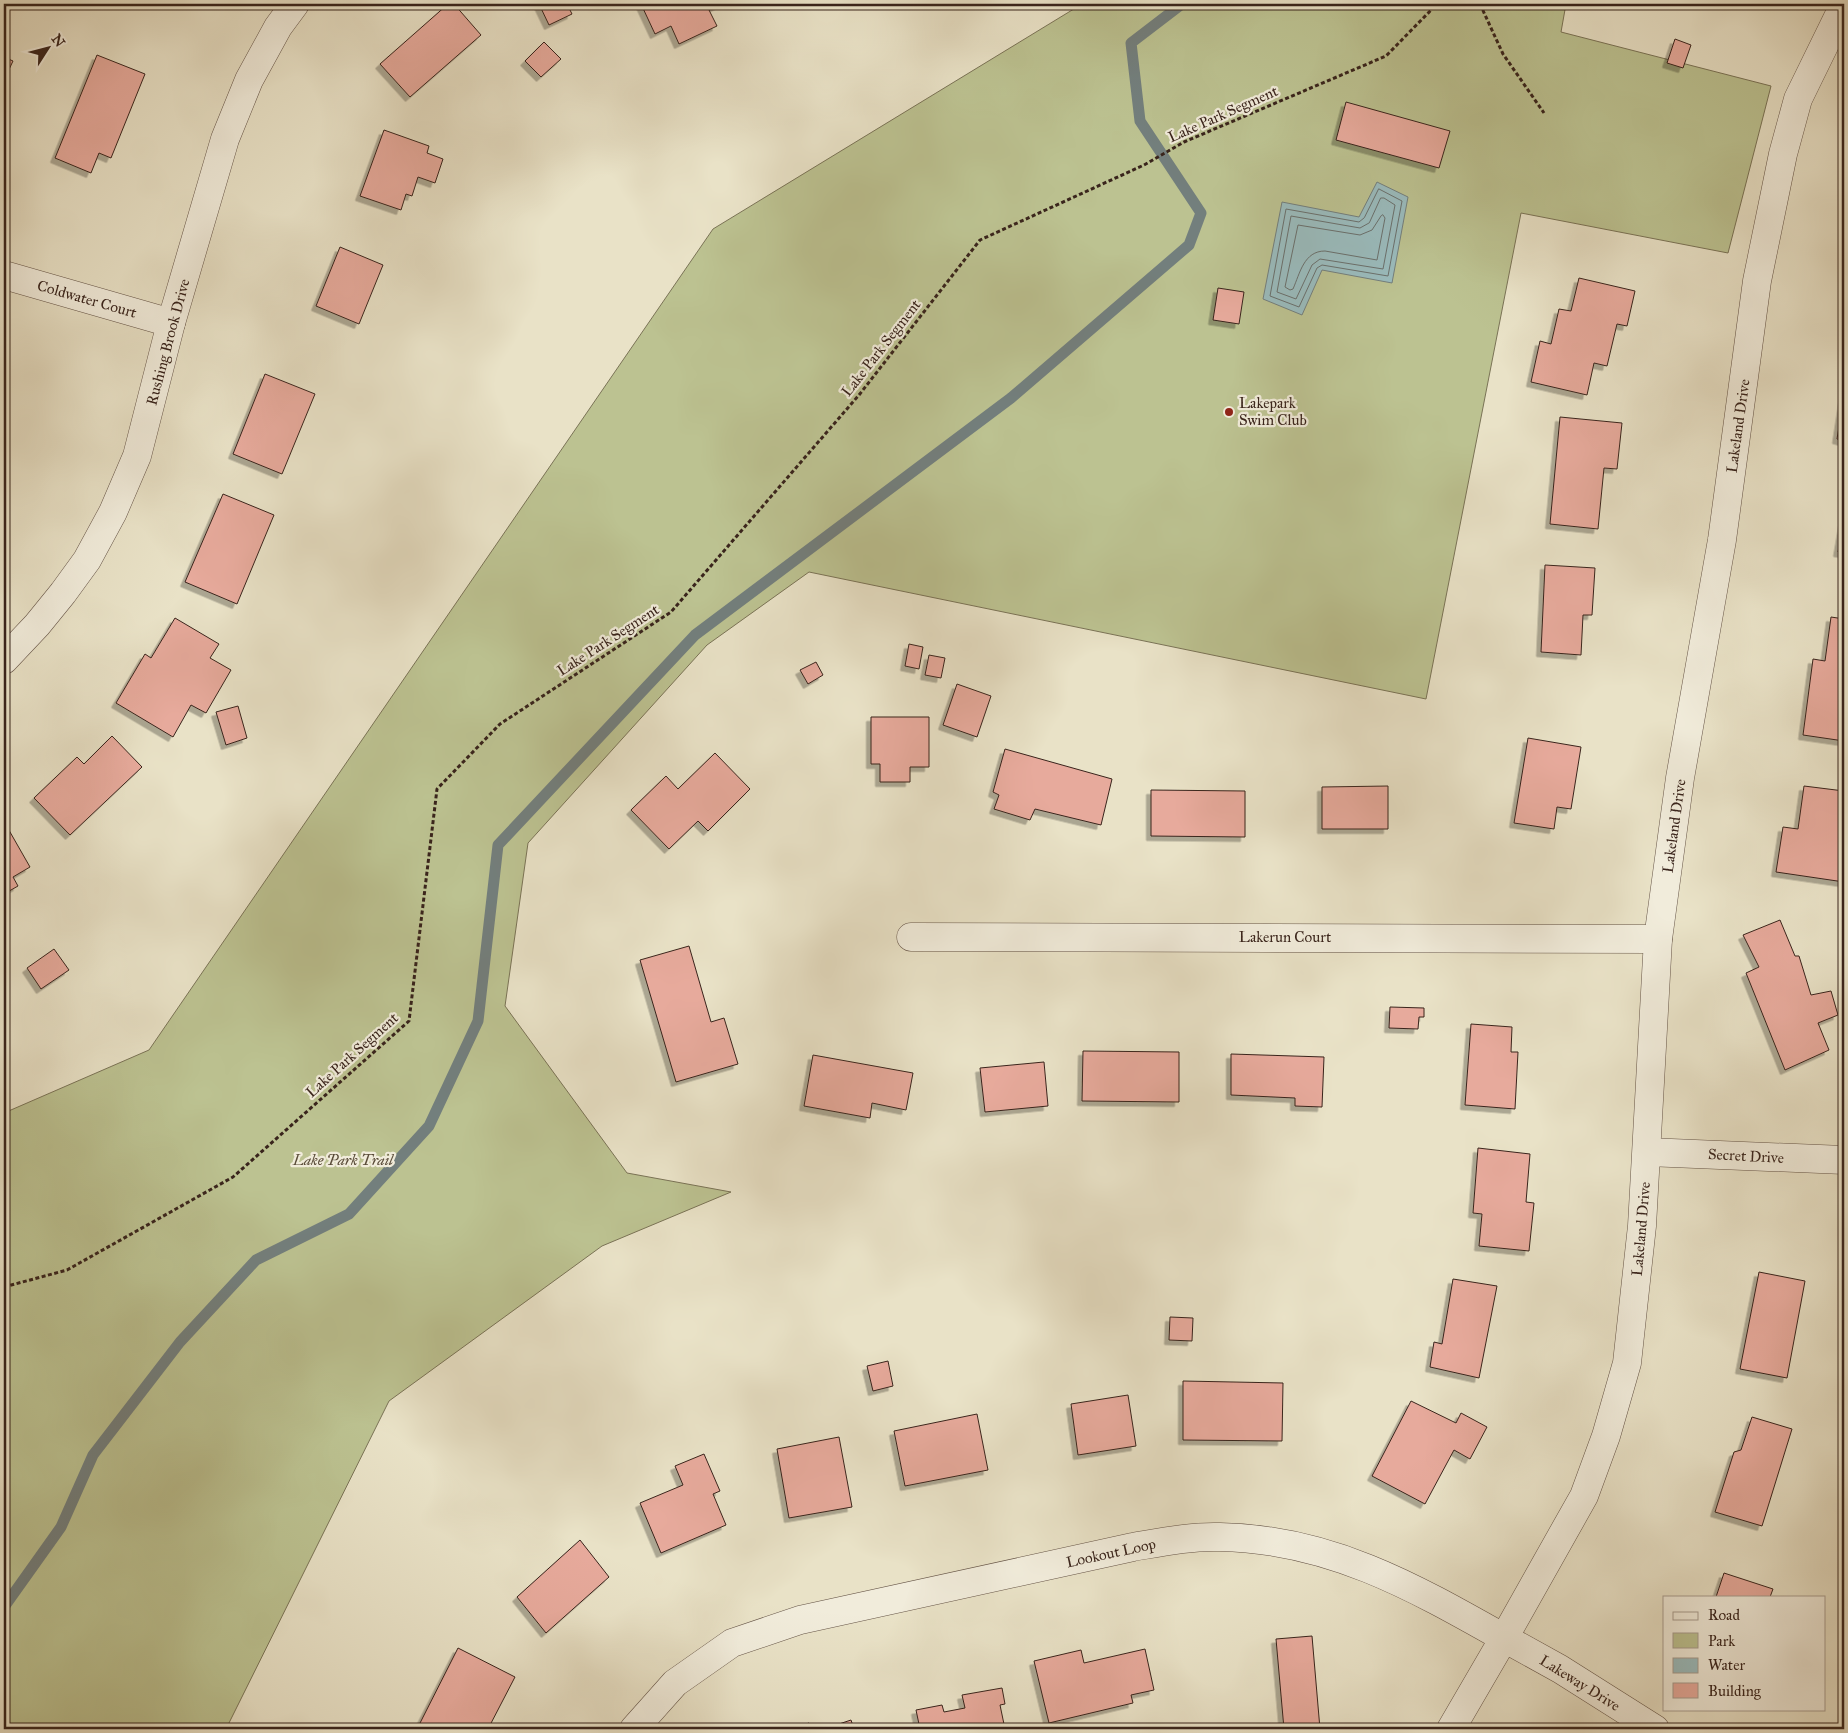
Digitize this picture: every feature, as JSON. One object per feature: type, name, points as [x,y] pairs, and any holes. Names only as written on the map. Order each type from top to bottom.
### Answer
[{"type":"street","name":"Rushing Brook Drive","points":[[4,660],[63,594],[87,560],[113,512],[137,456],[171,323],[224,139],[249,80],[278,27],[296,4]]},
{"type":"street","name":"Lakeland Drive","points":[[1504,1638],[1584,1496],[1606,1436],[1627,1363],[1648,1152],[1658,939],[1680,778],[1722,540],[1757,281],[1782,154],[1798,99],[1844,6]]},
{"type":"street","name":"Coldwater Court","points":[[4,275],[171,323]]},
{"type":"street","name":"Lakerun Court","points":[[912,937],[1658,939]]},
{"type":"street","name":"Secret Drive","points":[[1648,1152],[1844,1160]]},
{"type":"street","name":"Lookout Loop","points":[[634,1729],[675,1683],[732,1642],[800,1620],[1174,1540],[1218,1536],[1252,1538],[1321,1551],[1379,1572],[1504,1638]]},
{"type":"street","points":[[1451,1729],[1504,1638]]},
{"type":"street","name":"Lakeway Drive","points":[[1504,1638],[1560,1669],[1655,1729]]},
{"type":"path","name":"Lake Park Segment","points":[[4,1286],[67,1270],[233,1177],[409,1021],[437,789],[500,724],[671,612],[859,395],[980,240],[1144,165],[1184,142],[1386,56],[1437,4]]},
{"type":"path","points":[[1480,4],[1503,54],[1544,114]]},
{"type":"green space","name":"Lake Park Trail","points":[[1082,4],[1566,4],[1561,32],[1771,86],[1728,253],[1521,213],[1426,699],[809,572],[707,645],[528,843],[505,1006],[627,1173],[731,1192],[602,1246],[389,1401],[226,1729],[4,1729],[4,1113],[149,1050],[713,229]]},
{"type":"water","points":[[1377,182],[1408,197],[1392,283],[1322,270],[1302,315],[1263,299],[1282,202],[1359,217]]},
{"type":"building","points":[[448,4],[454,4],[481,35],[410,97],[380,64]]},
{"type":"building","points":[[539,4],[567,4],[572,14],[549,25]]},
{"type":"building","points":[[641,4],[721,4],[709,10],[717,26],[679,44],[671,26],[655,34]]},
{"type":"building","points":[[1675,39],[1691,45],[1683,68],[1667,63]]},
{"type":"building","points":[[544,42],[561,59],[541,77],[525,61]]},
{"type":"building","points":[[97,55],[145,74],[111,158],[99,153],[91,173],[55,158]]},
{"type":"building","points":[[4,57],[13,61],[4,80]]},
{"type":"building","points":[[1346,102],[1450,131],[1439,168],[1336,140]]},
{"type":"building","points":[[384,130],[429,146],[427,153],[443,159],[435,183],[418,177],[412,196],[406,194],[401,210],[360,196]]},
{"type":"building","points":[[340,247],[383,265],[359,324],[316,306]]},
{"type":"building","points":[[1579,278],[1635,291],[1627,326],[1617,324],[1607,366],[1594,363],[1587,395],[1531,382],[1540,341],[1551,344],[1559,309],[1571,311]]},
{"type":"building","points":[[1218,288],[1244,292],[1239,324],[1213,320]]},
{"type":"building","points":[[265,374],[315,394],[282,474],[233,454]]},
{"type":"building","points":[[4,387],[7,387],[6,456],[4,456]]},
{"type":"building","points":[[1844,394],[1844,441],[1837,439]]},
{"type":"building","points":[[1560,417],[1622,423],[1617,469],[1604,468],[1598,529],[1550,524]]},
{"type":"building","points":[[223,494],[274,515],[237,604],[185,582]]},
{"type":"building","points":[[1844,518],[1844,553],[1838,552]]},
{"type":"building","points":[[1545,565],[1595,568],[1592,615],[1583,615],[1581,655],[1541,652]]},
{"type":"building","points":[[1831,617],[1844,619],[1844,741],[1803,735],[1813,659],[1825,661]]},
{"type":"building","points":[[175,618],[219,644],[210,658],[231,670],[206,713],[191,705],[173,737],[116,703],[145,654],[151,658]]},
{"type":"building","points":[[909,644],[923,647],[919,669],[905,666]]},
{"type":"building","points":[[929,655],[945,658],[941,678],[925,675]]},
{"type":"building","points":[[816,662],[823,675],[808,684],[800,670]]},
{"type":"building","points":[[957,684],[991,696],[977,737],[943,725]]},
{"type":"building","points":[[238,706],[247,738],[226,745],[216,712]]},
{"type":"building","points":[[871,717],[929,717],[929,767],[910,767],[910,782],[880,782],[880,764],[871,764]]},
{"type":"building","points":[[112,736],[142,767],[70,835],[34,798],[77,757],[84,764]]},
{"type":"building","points":[[1528,738],[1581,747],[1571,809],[1557,807],[1554,829],[1514,823]]},
{"type":"building","points":[[1005,749],[1112,779],[1101,825],[1035,809],[1030,820],[994,809],[999,795],[993,792]]},
{"type":"building","points":[[715,753],[750,789],[708,831],[698,821],[669,849],[631,810],[666,776],[678,789]]},
{"type":"building","points":[[1388,786],[1388,829],[1322,829],[1322,787]]},
{"type":"building","points":[[1804,786],[1844,791],[1844,828],[1839,861],[1844,861],[1844,882],[1776,872],[1783,827],[1798,829]]},
{"type":"building","points":[[1151,790],[1245,791],[1245,837],[1151,836]]},
{"type":"building","points":[[6,825],[30,867],[13,877],[18,886],[4,894],[4,826]]},
{"type":"building","points":[[1780,920],[1795,956],[1799,956],[1811,995],[1831,991],[1838,1015],[1818,1023],[1829,1050],[1785,1070],[1746,973],[1759,967],[1743,935]]},
{"type":"building","points":[[689,946],[711,1022],[724,1018],[738,1064],[676,1082],[640,960]]},
{"type":"building","points":[[54,949],[69,970],[41,989],[27,968]]},
{"type":"building","points":[[1390,1007],[1424,1008],[1424,1017],[1419,1017],[1418,1029],[1389,1028]]},
{"type":"building","points":[[1471,1024],[1512,1027],[1511,1052],[1518,1052],[1515,1109],[1465,1105]]},
{"type":"building","points":[[1083,1051],[1179,1052],[1179,1102],[1082,1101]]},
{"type":"building","points":[[1231,1054],[1324,1057],[1322,1107],[1295,1106],[1295,1098],[1231,1095]]},
{"type":"building","points":[[813,1055],[913,1073],[906,1110],[872,1103],[870,1118],[804,1106]]},
{"type":"building","points":[[1044,1062],[1048,1106],[985,1112],[980,1068]]},
{"type":"building","points":[[1478,1148],[1530,1154],[1526,1202],[1534,1203],[1529,1251],[1479,1246],[1482,1214],[1473,1213]]},
{"type":"building","points":[[1759,1272],[1805,1281],[1787,1378],[1740,1369]]},
{"type":"building","points":[[1453,1279],[1497,1286],[1479,1378],[1430,1367],[1434,1342],[1442,1344]]},
{"type":"building","points":[[1170,1317],[1193,1318],[1192,1341],[1169,1340]]},
{"type":"building","points":[[888,1361],[893,1386],[873,1391],[867,1366]]},
{"type":"building","points":[[1183,1381],[1283,1383],[1282,1441],[1183,1440]]},
{"type":"building","points":[[1128,1395],[1136,1446],[1078,1455],[1071,1404]]},
{"type":"building","points":[[1411,1401],[1456,1423],[1461,1413],[1487,1427],[1470,1459],[1454,1450],[1425,1504],[1372,1476]]},
{"type":"building","points":[[977,1414],[988,1470],[905,1486],[894,1431]]},
{"type":"building","points":[[1752,1417],[1792,1429],[1762,1526],[1715,1512],[1734,1452],[1741,1450]]},
{"type":"building","points":[[839,1437],[852,1507],[789,1518],[777,1449]]},
{"type":"building","points":[[704,1454],[720,1491],[713,1494],[726,1525],[661,1553],[640,1503],[683,1485],[675,1466]]},
{"type":"building","points":[[580,1540],[609,1577],[546,1633],[517,1597]]},
{"type":"building","points":[[1724,1573],[1773,1589],[1770,1596],[1716,1596]]},
{"type":"building","points":[[1312,1636],[1320,1729],[1284,1729],[1276,1639]]},
{"type":"building","points":[[458,1648],[515,1677],[488,1729],[417,1729]]},
{"type":"building","points":[[1145,1649],[1154,1690],[1131,1695],[1133,1703],[1049,1723],[1034,1661],[1081,1650],[1084,1663]]},
{"type":"building","points":[[1002,1688],[1005,1704],[1000,1705],[1005,1729],[920,1729],[916,1710],[942,1705],[944,1712],[965,1708],[962,1695]]},
{"type":"building","points":[[851,1720],[854,1729],[824,1729]]},
{"type":"building","points":[[809,1723],[812,1729],[790,1729]]},
{"type":"waterway","points":[[4,1607],[61,1527],[93,1455],[180,1342],[256,1260],[349,1214],[429,1126],[478,1021],[498,845],[695,635],[1011,398],[1189,245],[1201,213],[1140,121],[1131,43],[1182,4]]},
{"type":"place","name":"Lakepark Swim Club","points":[[1229,412]]}]
